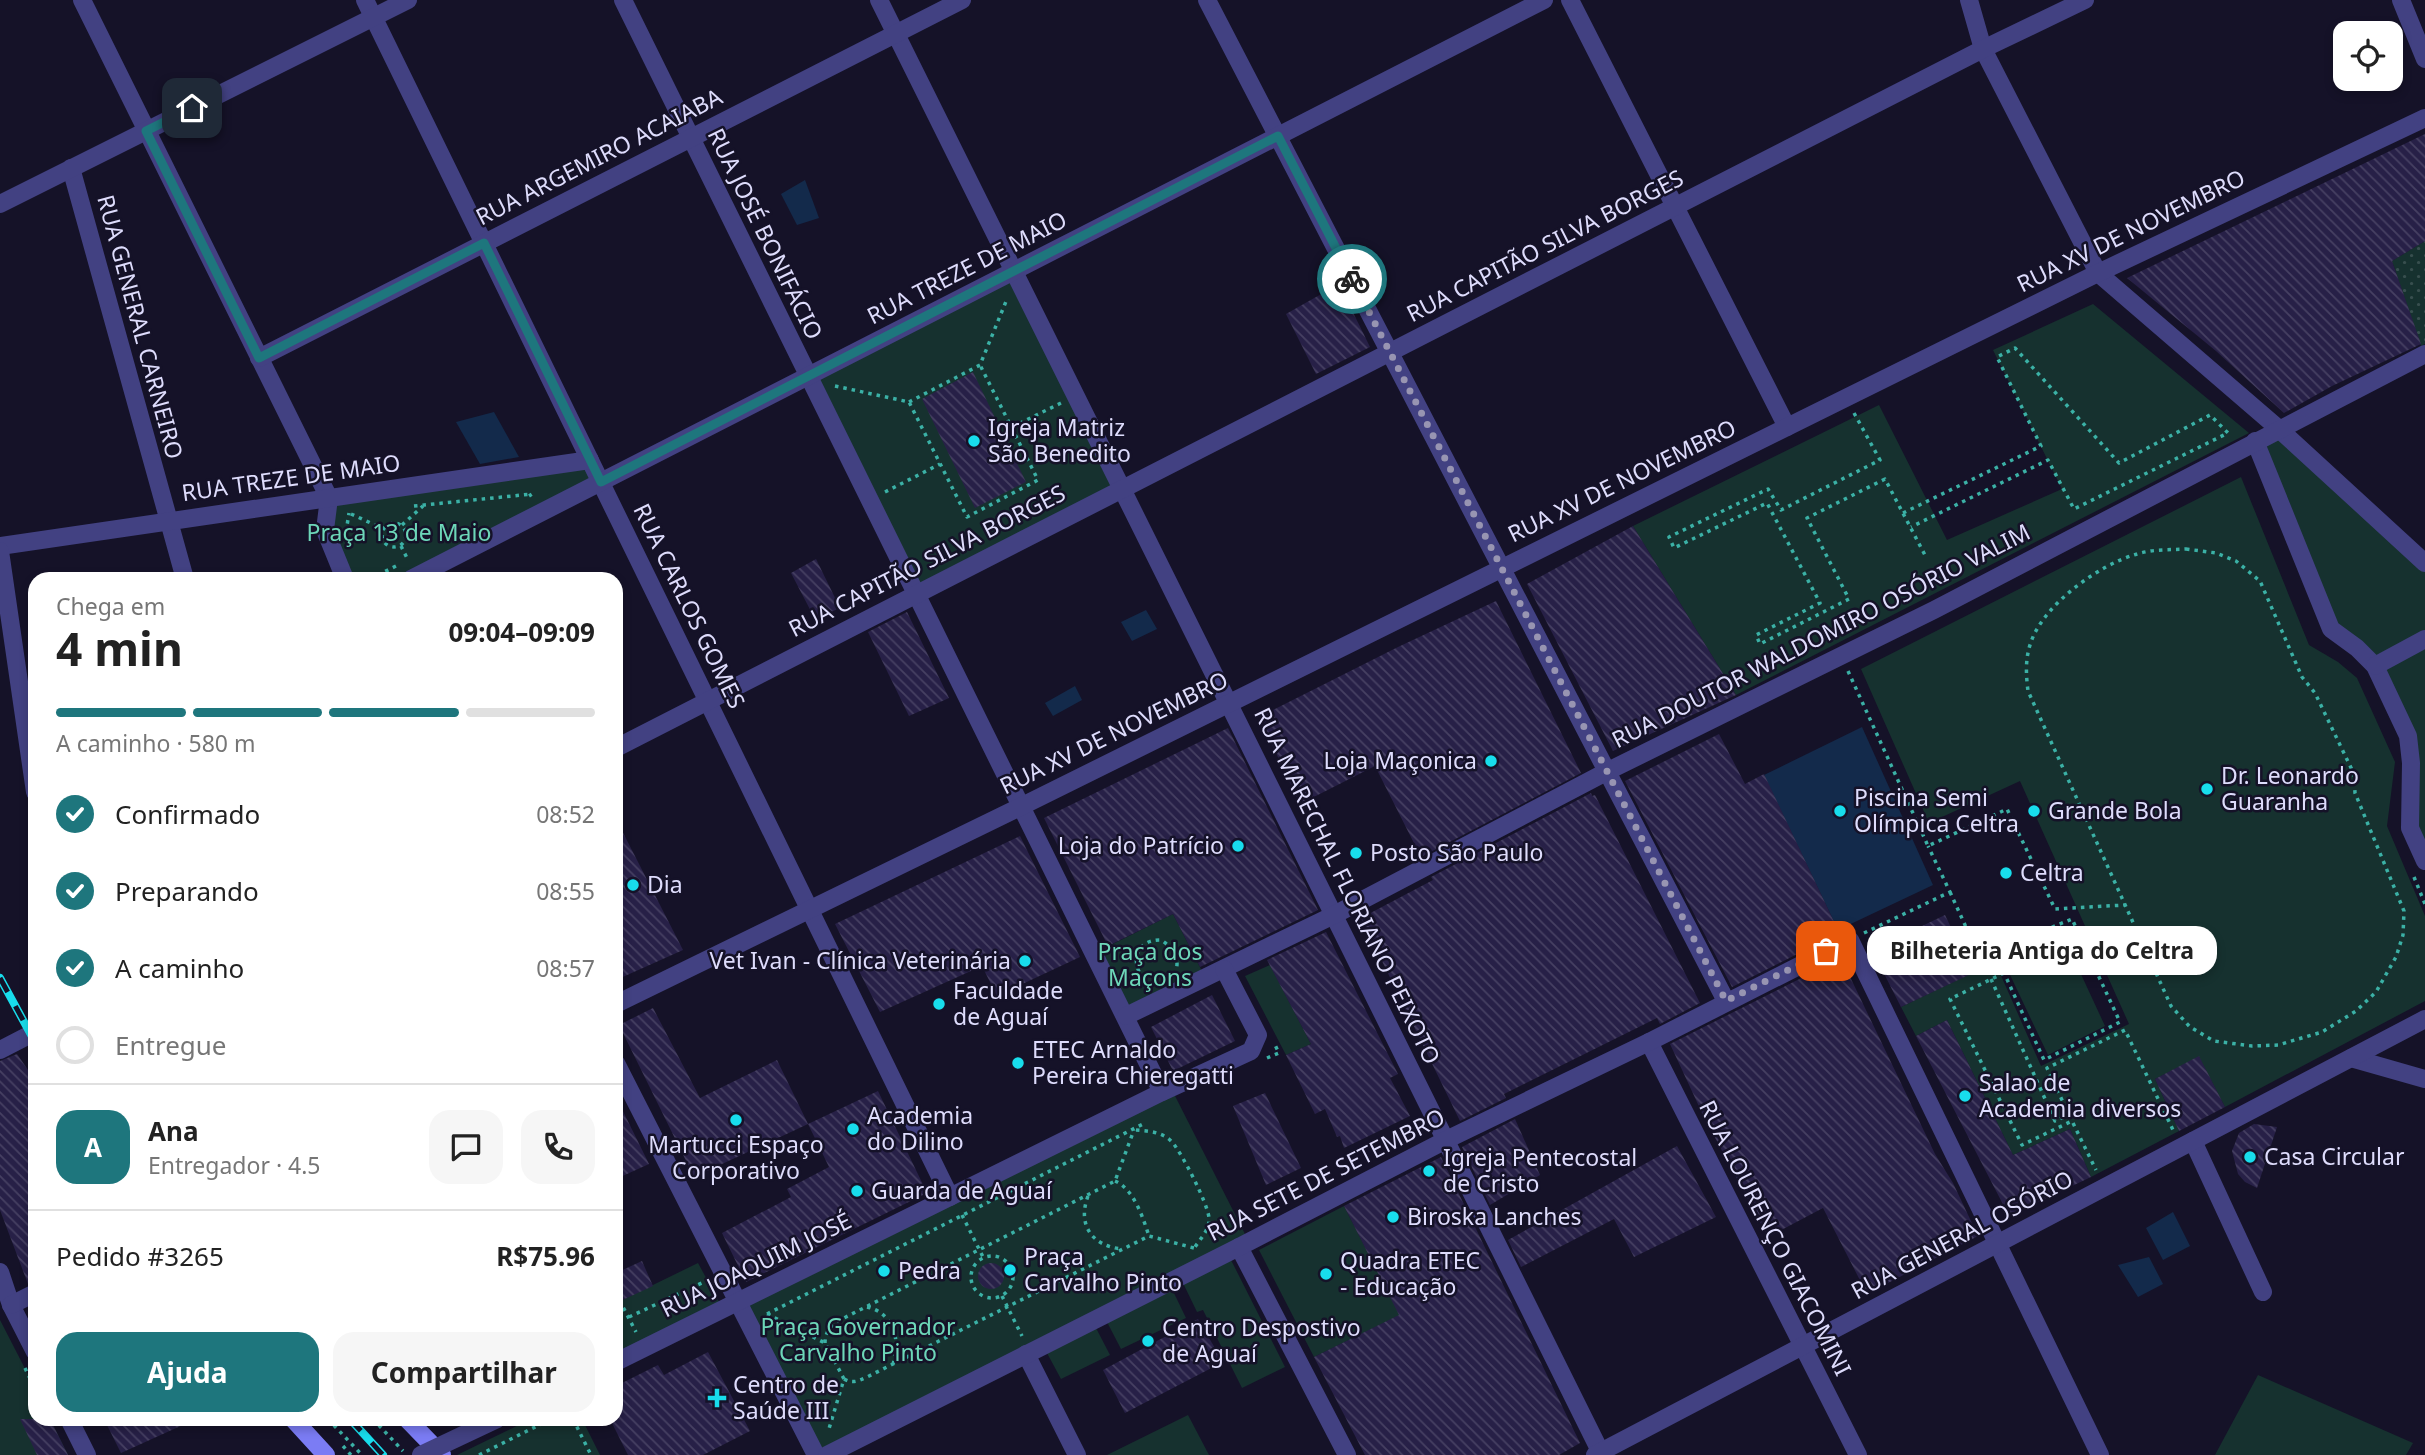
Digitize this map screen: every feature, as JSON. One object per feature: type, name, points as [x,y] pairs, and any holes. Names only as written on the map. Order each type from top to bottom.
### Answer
[{"type":"main road","points":[[299,1426],[326,1455]]},
{"type":"main road","points":[[414,1426],[442,1455]]},
{"type":"street","points":[[82,0],[328,498],[325,530],[342,572]]},
{"type":"street","name":"RUA CARLOS GOMES","points":[[365,0],[950,1197]]},
{"type":"street","points":[[0,204],[408,0]]},
{"type":"street","name":"RUA JOSÉ BONIFÁCIO","points":[[623,0],[807,377],[1022,806],[1131,1013],[1162,1092]]},
{"type":"street","name":"RUA MARECHAL FLORIANO PEIXOTO","points":[[879,0],[1446,1140],[1599,1454]]},
{"type":"street","name":"RUA ARGEMIRO ACAIABA","points":[[259,358],[962,0]]},
{"type":"street","points":[[1207,0],[1726,1001]]},
{"type":"street","name":"RUA TREZE DE MAIO","points":[[425,572],[1544,0]]},
{"type":"street","points":[[1570,0],[1787,427]]},
{"type":"street","points":[[1969,0],[1983,49],[2098,273],[2279,429],[2425,563]]},
{"type":"street","name":"RUA CAPITÃO SILVA BORGES","points":[[623,744],[1983,49],[2085,0]]},
{"type":"street","points":[[2401,0],[2425,60]]},
{"type":"street","name":"RUA XV DE NOVEMBRO","points":[[623,1001],[2098,273],[2425,118]]},
{"type":"street","name":"RUA GENERAL CARNEIRO","points":[[71,168],[183,572]]},
{"type":"street","name":"RUA DOUTOR WALDOMIRO OSÓRIO VALIM","points":[[1131,1013],[1334,915],[1608,771],[1934,610],[2425,354]]},
{"type":"street","points":[[2255,441],[2331,629],[2357,648],[2375,666],[2407,736],[2417,784],[2410,828],[2418,865]]},
{"type":"street","name":"RUA TREZE DE MAIO","points":[[0,545],[590,460]]},
{"type":"street","points":[[0,551],[28,744]]},
{"type":"street","points":[[2375,666],[2425,639]]},
{"type":"street","points":[[1850,940],[2100,1455]]},
{"type":"street","name":"RUA SETE DE SETEMBRO","points":[[827,1455],[1024,1345],[1239,1247],[1446,1140],[1649,1042],[1850,940]]},
{"type":"street","name":"RUA JOAQUIM JOSÉ","points":[[623,1358],[1162,1092],[1251,1051],[1258,1035],[1224,969]]},
{"type":"street","name":"RUA GENERAL OSÓRIO","points":[[1599,1454],[2425,1019]]},
{"type":"street","points":[[0,1050],[28,1035]]},
{"type":"street","name":"RUA LOURENÇO GIACOMINI","points":[[1649,1042],[1858,1455]]},
{"type":"street","points":[[2351,1058],[2425,1079]]},
{"type":"street","points":[[623,1077],[816,1455]]},
{"type":"street","points":[[2193,1141],[2263,1292]]},
{"type":"street","points":[[1239,1247],[1346,1455]]},
{"type":"street","points":[[0,1272],[11,1305],[28,1338]]},
{"type":"street","points":[[11,1305],[28,1296]]},
{"type":"street","points":[[1024,1345],[1077,1455]]},
{"type":"street","points":[[72,1426],[87,1455]]},
{"type":"street","points":[[421,1455],[482,1426]]},
{"type":"path","points":[[997,300],[1009,293]]},
{"type":"path","points":[[1009,293],[1015,306]]},
{"type":"path","points":[[830,385],[909,402],[980,365],[1009,293]]},
{"type":"path","points":[[1903,513],[2041,446],[1997,357],[2015,348],[2119,463],[2210,415],[2228,433],[2074,509],[2048,460],[1911,527]]},
{"type":"path","points":[[909,402],[967,517],[1038,480],[980,365]]},
{"type":"path","points":[[830,385],[841,379]]},
{"type":"path","points":[[830,385],[835,397]]},
{"type":"path","points":[[1012,427],[1064,402]]},
{"type":"path","points":[[1852,410],[1880,460],[1781,510],[1769,489],[1669,537],[1674,548],[1767,503],[1820,603],[1756,635],[1760,644],[1849,599],[1807,517],[1885,479],[1926,556]]},
{"type":"path","points":[[888,503],[883,492],[940,464]]},
{"type":"path","points":[[411,507],[532,494],[521,500]]},
{"type":"path","points":[[402,525],[423,506]]},
{"type":"path","points":[[362,512],[349,513],[383,529]]},
{"type":"path","points":[[390,523],[402,525],[407,536],[400,545],[393,547],[385,544],[383,529],[390,523]]},
{"type":"path","points":[[400,545],[408,560]]},
{"type":"path","points":[[2186,549],[2216,553],[2242,565],[2260,580],[2302,677],[2315,693],[2354,774],[2355,793],[2404,911],[2403,935],[2386,978],[2356,1011],[2322,1032],[2300,1040],[2278,1045],[2252,1046],[2214,1041],[2190,1027],[2171,1006],[2125,905],[2028,691],[2026,675],[2031,643],[2039,624],[2056,605],[2077,586],[2107,566],[2137,554],[2160,550],[2186,549]]},
{"type":"path","points":[[384,572],[419,554]]},
{"type":"path","points":[[1847,668],[1981,960],[1994,951],[2072,919],[2120,1022],[2044,1060],[1994,951]]},
{"type":"path","points":[[1928,846],[2007,810],[2055,909],[2125,905]]},
{"type":"path","points":[[2418,865],[2425,904]]},
{"type":"path","points":[[1850,940],[1950,892]]},
{"type":"path","points":[[1131,1013],[1149,982],[1138,972],[1135,957],[1141,946],[1148,941],[1161,940],[1172,949],[1178,966],[1175,973]]},
{"type":"path","points":[[2004,973],[1950,999],[2022,1145],[2072,1121],[2095,1171],[2106,1165]]},
{"type":"path","points":[[1991,979],[2055,1121],[2069,1115],[2047,1068],[2125,1030],[2174,1131],[2162,1136]]},
{"type":"path","points":[[1257,1064],[1279,1053],[1273,1041]]},
{"type":"path","points":[[825,1343],[767,1314],[1145,1123]]},
{"type":"path","points":[[1134,1130],[1115,1181],[831,1325],[825,1343],[844,1378],[849,1382],[856,1382],[1149,1236],[1194,1248],[1204,1243]]},
{"type":"path","points":[[1134,1130],[1155,1132],[1171,1141],[1205,1203],[1209,1218],[1207,1230],[1194,1248]]},
{"type":"path","points":[[1115,1181],[1125,1187],[1132,1197],[1149,1236]]},
{"type":"path","points":[[1089,1195],[1084,1207],[1087,1229],[1105,1246],[1124,1249]]},
{"type":"path","points":[[962,1215],[984,1258]]},
{"type":"path","points":[[998,1256],[1009,1264],[1013,1283],[1002,1296],[983,1296],[972,1286],[971,1271],[979,1260],[998,1256]]},
{"type":"path","points":[[629,1317],[708,1280]]},
{"type":"path","points":[[1002,1296],[1024,1345]]},
{"type":"path","points":[[623,1307],[636,1332],[626,1337]]},
{"type":"path","points":[[865,1307],[885,1315],[892,1327],[897,1340],[893,1364]]},
{"type":"path","points":[[828,1432],[844,1378]]},
{"type":"path","points":[[335,1426],[362,1455]]},
{"type":"path","points":[[379,1426],[406,1455]]},
{"type":"path","points":[[479,1455],[538,1426]]},
{"type":"path","points":[[576,1426],[591,1455]]},
{"type":"green space","points":[[2425,241],[2425,344],[2421,346],[2392,261]]},
{"type":"green space","points":[[1014,271],[1122,489],[916,595],[807,377]]},
{"type":"green space","points":[[2093,304],[2249,433],[1736,695],[1633,526],[1879,405],[1947,540],[2062,489],[1993,350]]},
{"type":"green space","points":[[2279,429],[2425,563],[2425,861],[2410,828],[2411,763],[2375,666],[2331,629],[2255,441]]},
{"type":"green space","name":"Praça 13 de Maio","points":[[590,460],[601,482],[425,572],[343,572],[326,508],[329,498]]},
{"type":"green space","name":"Dr. Leonardo Guaranha","points":[[2241,477],[2309,645],[2338,662],[2357,678],[2395,762],[2387,826],[2425,916],[2425,1001],[2225,1107],[2199,1057],[2155,1079],[2179,1131],[2091,1177],[2070,1129],[2013,1155],[1947,1020],[1916,1036],[1901,1007],[1995,962],[2041,1066],[2129,1024],[2020,781],[1929,823],[1861,669]]},
{"type":"green space","name":"Praça dos Maçons","points":[[1173,914],[1205,977],[1126,1016],[1095,953]]},
{"type":"green space","points":[[2061,931],[2105,1026],[2048,1055],[2003,960]]},
{"type":"green space","points":[[1270,965],[1311,1044],[1286,1055],[1245,976]]},
{"type":"green space","name":"Praça Governador Carvalho Pinto","points":[[1171,1088],[1249,1242],[816,1455],[736,1302]]},
{"type":"green space","name":"Quadra ETEC - Educação","points":[[1344,1206],[1400,1315],[1314,1357],[1259,1250]]},
{"type":"green space","points":[[1231,1260],[1285,1367],[1242,1388],[1203,1310],[1197,1312],[1183,1283]]},
{"type":"green space","points":[[698,1263],[723,1309],[623,1359],[623,1300]]},
{"type":"green space","points":[[1172,1289],[1186,1318],[1121,1349],[1107,1322]]},
{"type":"green space","points":[[0,1320],[28,1374],[28,1426],[54,1426],[68,1455],[0,1455]]},
{"type":"green space","points":[[1096,1328],[1110,1355],[1061,1379],[1047,1353]]},
{"type":"green space","points":[[2258,1375],[2413,1443],[2406,1455],[2215,1455]]},
{"type":"green space","points":[[1188,1415],[1209,1455],[1107,1455]]},
{"type":"green space","points":[[517,1426],[586,1426],[600,1455],[457,1455]]},
{"type":"water","points":[[805,180],[819,218],[797,225],[781,194]]},
{"type":"water","points":[[494,412],[519,457],[480,464],[456,422]]},
{"type":"water","points":[[1146,610],[1157,629],[1132,641],[1121,622]]},
{"type":"water","points":[[1075,686],[1082,700],[1053,716],[1045,703]]},
{"type":"water","name":"Piscina Semi Olímpica Celtra","points":[[1862,727],[1933,885],[1838,930],[1764,775]]},
{"type":"water","points":[[2173,1212],[2190,1246],[2163,1260],[2146,1228]]},
{"type":"water","points":[[2149,1257],[2163,1284],[2138,1297],[2118,1265]]},
{"type":"building","points":[[2425,134],[2425,241],[2392,261],[2421,344],[2332,386],[2284,413],[2216,351],[2127,278]]},
{"type":"building","points":[[1339,284],[1370,347],[1316,374],[1286,314]]},
{"type":"building","name":"Igreja Matriz São Benedito","points":[[973,372],[1026,482],[975,508],[922,399]]},
{"type":"building","points":[[1633,526],[1736,695],[1613,751],[1527,584]]},
{"type":"building","points":[[816,559],[840,608],[815,619],[791,573]]},
{"type":"building","points":[[1496,601],[1581,773],[1421,857],[1375,766],[1300,804],[1259,717]]},
{"type":"building","points":[[907,612],[949,698],[909,716],[868,632]]},
{"type":"building","points":[[1228,728],[1318,910],[1200,967],[1173,914],[1108,946],[1044,818]]},
{"type":"building","points":[[1719,734],[1745,784],[1764,774],[1838,930],[1829,935],[1831,937],[1732,987],[1625,781]]},
{"type":"building","points":[[1591,793],[1592,796],[1595,795],[1700,1003],[1660,1024],[1657,1018],[1504,1094],[1506,1098],[1460,1121],[1361,918],[1433,880],[1431,877]]},
{"type":"building","name":"Dia","points":[[623,833],[683,950],[623,977]]},
{"type":"building","points":[[1020,836],[1080,957],[997,996],[982,966],[880,1012],[835,924]]},
{"type":"building","points":[[1945,915],[1973,973],[1901,1007],[1872,950]]},
{"type":"building","points":[[1326,932],[1398,1074],[1390,1078],[1410,1116],[1344,1148],[1325,1109],[1315,1114],[1286,1055],[1311,1044],[1267,960]]},
{"type":"building","points":[[1841,958],[1935,1154],[1953,1183],[1978,1236],[1867,1294],[1823,1208],[1768,1237],[1703,1115],[1670,1044]]},
{"type":"building","points":[[1212,995],[1235,1041],[1173,1071],[1151,1027]]},
{"type":"building","name":"Martucci Espaço Corporativo","points":[[653,1008],[700,1098],[777,1060],[808,1124],[694,1177],[623,1033],[623,1023]]},
{"type":"building","points":[[1947,1020],[2013,1155],[2070,1129],[2091,1177],[2009,1216],[1916,1036]]},
{"type":"building","points":[[17,1054],[28,1070],[28,1284],[0,1210],[0,1061]]},
{"type":"building","points":[[2199,1056],[2225,1107],[2179,1131],[2155,1079]]},
{"type":"building","points":[[878,1091],[927,1193],[746,1282],[722,1233],[791,1197],[787,1189],[829,1167],[808,1124]]},
{"type":"building","points":[[1265,1093],[1301,1168],[1266,1185],[1233,1106]]},
{"type":"building","points":[[623,1111],[649,1164],[623,1176]]},
{"type":"building","points":[[1515,1119],[1540,1175],[1490,1205],[1462,1147]]},
{"type":"building","name":"Casa Circular","points":[[2254,1124],[2277,1127],[2257,1188],[2245,1182],[2238,1174],[2232,1151],[2239,1133]]},
{"type":"building","points":[[1677,1146],[1716,1217],[1634,1257],[1614,1219],[1521,1267],[1508,1240]]},
{"type":"building","points":[[1441,1157],[1580,1443],[1559,1455],[1365,1455],[1314,1357],[1399,1315],[1344,1206]]},
{"type":"building","points":[[642,1261],[653,1286],[623,1300],[623,1270]]},
{"type":"building","points":[[991,1263],[1001,1266],[1004,1276],[1001,1286],[991,1289],[981,1286],[978,1276],[981,1266]]},
{"type":"building","points":[[1198,1319],[1223,1362],[1125,1413],[1103,1370]]},
{"type":"building","points":[[708,1352],[750,1431],[703,1455],[628,1455],[614,1426],[623,1426],[623,1382],[658,1365],[664,1375]]},
{"type":"building","points":[[20,1419],[28,1419],[28,1426],[54,1426],[68,1455],[37,1455]]},
{"type":"building","points":[[108,1426],[181,1426],[121,1453]]},
{"type":"railway","points":[[0,978],[28,1029]]},
{"type":"railway","points":[[356,1426],[383,1455]]},
{"type":"way so far","points":[[1352,279],[1726,1001],[1826,951]]},
{"type":"place","name":"Igreja Matriz São Benedito","points":[[974,441]]},
{"type":"place","name":"Loja Maçonica","points":[[1491,761]]},
{"type":"place","name":"Dr. Leonardo Guaranha","points":[[2207,789]]},
{"type":"place","name":"Piscina Semi Olímpica Celtra","points":[[1840,811]]},
{"type":"place","name":"Grande Bola","points":[[2034,811]]},
{"type":"place","name":"Loja do Patrício","points":[[1238,846]]},
{"type":"place","name":"Posto São Paulo","points":[[1356,853]]},
{"type":"place","name":"Celtra","points":[[2006,873]]},
{"type":"place","name":"Dia","points":[[633,885]]},
{"type":"place","name":"Bilheteria Antiga do Celtra","points":[[1826,951]]},
{"type":"place","name":"Vet Ivan - Clínica Veterinária","points":[[1025,961]]},
{"type":"place","name":"Faculdade de Aguaí","points":[[939,1004]]},
{"type":"place","name":"ETEC Arnaldo Pereira Chieregatti","points":[[1018,1063]]},
{"type":"place","name":"Salao de Academia diversos","points":[[1965,1096]]},
{"type":"place","name":"Martucci Espaço Corporativo","points":[[736,1120]]},
{"type":"place","name":"Academia do Dilino","points":[[853,1129]]},
{"type":"place","name":"Casa Circular","points":[[2250,1157]]},
{"type":"place","name":"Igreja Pentecostal de Cristo","points":[[1429,1171]]},
{"type":"place","name":"Guarda de Aguaí","points":[[857,1191]]},
{"type":"place","name":"Biroska Lanches","points":[[1393,1217]]},
{"type":"place","name":"Praça Carvalho Pinto","points":[[1010,1270]]},
{"type":"place","name":"Pedra","points":[[884,1271]]},
{"type":"place","name":"Quadra ETEC - Educação","points":[[1326,1274]]},
{"type":"place","name":"Centro Despostivo de Aguaí","points":[[1148,1341]]},
{"type":"place","name":"Centro de Saúde III","points":[[717,1398]]},
{"type":"route","points":[[192,108],[146,131],[259,358],[484,243],[601,482],[1278,136],[1352,279]]}]
